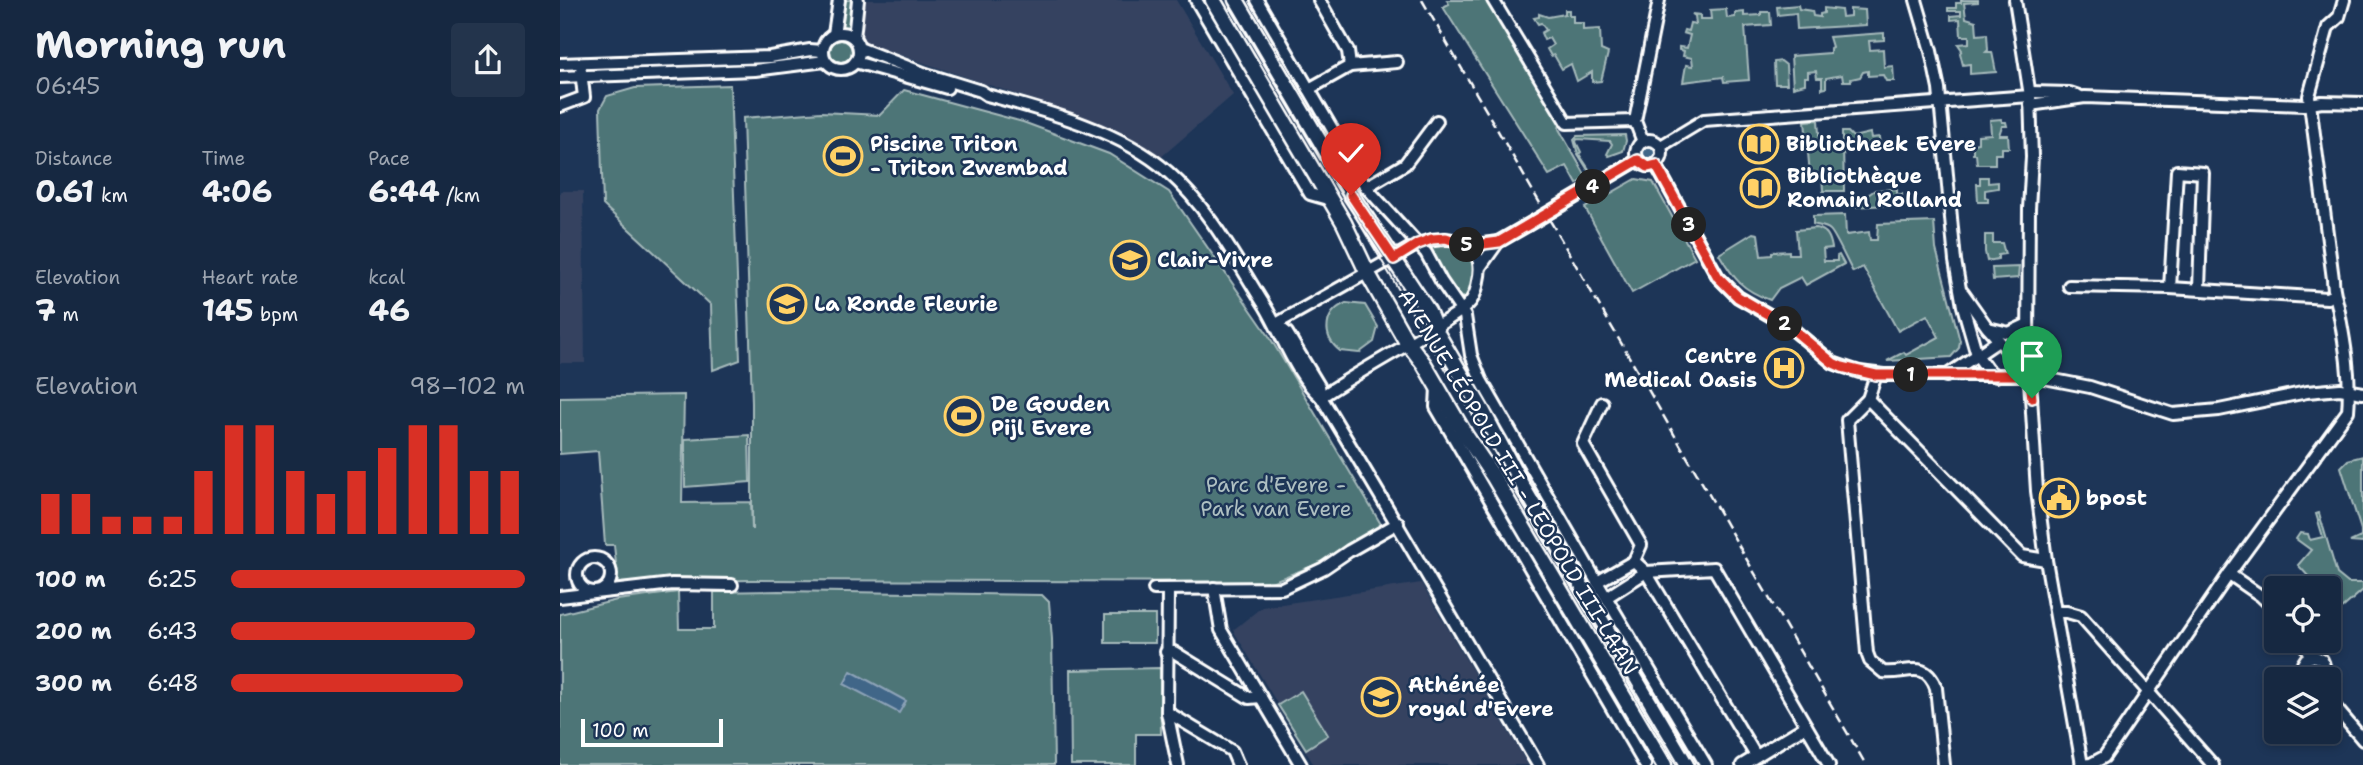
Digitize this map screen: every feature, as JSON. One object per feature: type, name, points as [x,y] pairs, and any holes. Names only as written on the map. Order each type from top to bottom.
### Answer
[{"type":"main road","name":"AVENUE LÉOPOLD III - LEOPOLD III-LAAN","points":[[1213,0],[1331,200],[1368,274],[1409,344],[1493,476],[1664,765]]},
{"type":"main road","name":"AVENUE LÉOPOLD III - LEOPOLD III-LAAN","points":[[1236,0],[1351,195],[1428,311],[1522,486],[1686,765]]},
{"type":"street","points":[[834,34],[839,0]]},
{"type":"street","points":[[855,62],[858,0]]},
{"type":"street","points":[[1196,0],[1310,194],[1331,200]]},
{"type":"street","points":[[1257,0],[1366,187],[1418,244],[1462,310],[1471,355],[1481,380],[1706,765]]},
{"type":"street","points":[[1319,0],[1348,51],[1350,66]]},
{"type":"street","points":[[1493,0],[1567,123],[1635,121]]},
{"type":"street","points":[[1643,142],[1635,121],[1658,0]]},
{"type":"street","points":[[1916,0],[1931,51],[1940,102],[1955,261],[1964,306],[1977,355],[1996,376]]},
{"type":"street","points":[[2015,0],[2030,98],[2028,324],[2037,491],[2046,561],[2081,765],[2091,764],[2104,757],[2229,574],[2348,411],[2350,391],[2339,308],[2333,295],[2309,96],[2328,27],[2339,17],[2344,0]]},
{"type":"street","points":[[824,56],[826,40],[834,34],[845,33],[856,43],[926,74],[1084,125],[1135,150],[1168,172],[1216,228],[1276,324],[1312,390],[1321,397],[1398,523],[1538,765]]},
{"type":"street","points":[[560,64],[769,57],[810,50],[824,56],[833,68],[847,68],[855,62]]},
{"type":"street","points":[[560,78],[755,70],[824,56]]},
{"type":"street","points":[[855,62],[961,92],[987,95]]},
{"type":"street","points":[[1309,89],[1350,66],[1397,62]]},
{"type":"street","points":[[560,106],[584,97],[581,64]]},
{"type":"street","points":[[1661,146],[1704,120],[1940,102],[2085,97],[2311,104],[2363,103]]},
{"type":"street","points":[[1366,187],[1405,164],[1437,121]]},
{"type":"street","points":[[1650,140],[1661,146],[1662,157],[1656,165],[1648,167],[1638,160],[1637,150],[1643,142],[1650,140]]},
{"type":"street","points":[[1321,397],[1462,310],[1477,289],[1481,266],[1499,242],[1638,160]]},
{"type":"street","points":[[1656,165],[1718,277],[1727,288],[1790,327],[1833,363],[1842,367],[1876,375],[2029,375],[2090,387],[2174,414],[2219,410],[2307,392],[2340,389],[2363,393]]},
{"type":"street","points":[[2170,288],[2176,172],[2203,173],[2199,289]]},
{"type":"street","points":[[1276,324],[1418,244],[1446,238],[1468,246],[1499,242]]},
{"type":"street","points":[[1468,246],[1481,266]]},
{"type":"street","points":[[2069,286],[2199,289],[2327,298],[2333,295]]},
{"type":"street","points":[[1962,292],[1998,341],[2029,375]]},
{"type":"street","points":[[1987,327],[2009,333],[2028,324]]},
{"type":"street","points":[[1946,376],[1998,341]]},
{"type":"street","points":[[1876,375],[1868,399],[1847,420],[1867,653],[1870,661],[1883,671],[1924,670],[1933,679],[1944,765]]},
{"type":"street","points":[[1437,387],[1436,407],[1645,765]]},
{"type":"street","points":[[1868,399],[2022,556],[2046,561]]},
{"type":"street","points":[[1597,582],[1634,561],[1642,545],[1583,444],[1602,403]]},
{"type":"street","points":[[1154,589],[1282,588],[1324,568],[1398,523]]},
{"type":"street","points":[[1634,561],[1646,572],[1756,756]]},
{"type":"street","points":[[1607,597],[1646,572],[1714,568],[1829,765]]},
{"type":"street","points":[[2229,574],[2264,599]]},
{"type":"street","points":[[560,597],[671,584],[732,586]]},
{"type":"street","points":[[1214,588],[1221,630],[1298,764]]},
{"type":"street","points":[[1168,590],[1167,712],[1178,765]]},
{"type":"street","points":[[2056,612],[2081,616],[2213,765]]},
{"type":"street","points":[[1166,652],[1174,652],[1249,698],[1261,696]]},
{"type":"street","points":[[2301,667],[2310,656],[2318,657],[2324,667]]},
{"type":"street","points":[[1167,712],[1232,751],[1238,765]]},
{"type":"street","points":[[2341,714],[2363,740]]},
{"type":"street","points":[[1742,765],[1806,726]]},
{"type":"shaded area","points":[[866,0],[1176,0],[1233,95],[1160,158],[1081,116],[859,41]]},
{"type":"shaded area","points":[[1650,146],[1658,154],[1650,162],[1642,154]]},
{"type":"shaded area","points":[[560,191],[583,191],[585,363],[560,363]]},
{"type":"shaded area","name":"Athénée royal d'Evere","points":[[1421,583],[1528,765],[1314,765],[1233,630],[1262,607]]},
{"type":"shaded area","points":[[851,671],[906,701],[899,713],[844,684]]},
{"type":"green space","points":[[842,0],[854,0],[850,31],[838,29]]},
{"type":"green space","points":[[1447,0],[1486,0],[1560,124],[1559,129],[1587,178],[1577,184],[1567,166],[1549,175],[1443,7],[1449,4]]},
{"type":"green space","points":[[1961,0],[1978,0],[1964,3],[1966,18],[1976,21],[1977,35],[1987,34],[1986,52],[1992,52],[1996,72],[1970,74],[1970,64],[1963,65],[1960,53],[1962,50],[1958,44],[1969,43],[1969,36],[1961,36],[1960,19],[1951,20],[1951,16],[1961,15],[1961,11],[1948,11],[1948,8],[1956,8],[1956,3],[1961,3]]},
{"type":"green space","points":[[1798,5],[1799,9],[1812,11],[1813,16],[1820,17],[1824,8],[1841,10],[1842,17],[1850,16],[1850,9],[1865,10],[1866,25],[1797,29],[1796,13],[1778,15],[1777,7]]},
{"type":"green space","points":[[1726,9],[1727,18],[1735,17],[1735,13],[1744,12],[1744,16],[1770,12],[1771,25],[1745,27],[1749,80],[1724,82],[1723,77],[1683,82],[1686,65],[1693,66],[1692,58],[1683,56],[1684,51],[1679,50],[1679,47],[1687,48],[1690,35],[1683,33],[1684,30],[1688,31],[1690,23],[1696,24],[1692,14],[1700,15],[1700,19],[1711,19],[1710,10]]},
{"type":"green space","points":[[1565,10],[1569,10],[1569,16],[1573,16],[1573,23],[1583,23],[1583,30],[1600,29],[1601,50],[1608,53],[1601,81],[1592,82],[1592,72],[1577,81],[1571,64],[1562,69],[1547,49],[1553,45],[1549,38],[1544,40],[1541,33],[1546,30],[1534,18],[1539,17],[1539,14],[1548,17],[1565,14]]},
{"type":"green space","points":[[1884,33],[1884,40],[1869,41],[1870,50],[1883,49],[1884,67],[1893,66],[1894,81],[1886,81],[1883,75],[1868,76],[1868,71],[1851,81],[1843,81],[1842,75],[1826,78],[1826,88],[1822,89],[1822,78],[1817,78],[1816,71],[1808,72],[1805,84],[1793,87],[1791,56],[1830,53],[1832,47],[1829,37]]},
{"type":"green space","points":[[841,40],[849,43],[852,51],[849,59],[841,62],[833,59],[830,51],[833,43]]},
{"type":"green space","points":[[1781,61],[1786,65],[1787,84],[1775,84],[1774,62]]},
{"type":"green space","points":[[721,65],[720,67],[595,74],[595,67]]},
{"type":"green space","points":[[730,85],[740,360],[713,370],[711,305],[603,205],[600,109],[607,96],[635,88]]},
{"type":"green space","name":"Parc d'Evere - Park van Evere","points":[[904,90],[1023,122],[1109,154],[1169,192],[1269,336],[1382,526],[1328,560],[1271,582],[751,580],[618,583],[614,545],[605,545],[598,451],[560,454],[560,397],[684,395],[682,503],[751,502],[752,530],[752,403],[743,118],[821,112],[880,115]]},
{"type":"green space","points":[[2001,119],[2007,126],[2002,126],[1999,135],[2008,135],[2009,148],[2002,148],[2002,154],[1995,154],[1995,164],[1977,164],[1973,144],[1978,143],[1978,135],[1991,134],[1990,120]]},
{"type":"green space","points":[[1818,120],[1820,147],[1842,143],[1842,132],[1848,132],[1853,137],[1870,133],[1871,138],[1879,137],[1880,145],[1857,146],[1856,139],[1856,145],[1843,146],[1844,191],[1823,191],[1822,174],[1810,174],[1805,121]]},
{"type":"green space","points":[[1625,135],[1623,151],[1609,156],[1607,154],[1612,144],[1610,141],[1577,139],[1581,152],[1579,154],[1588,170],[1578,154],[1574,140],[1577,136]]},
{"type":"green space","points":[[1980,177],[1988,177],[1988,183],[1998,182],[1998,188],[1985,190],[1988,202],[1978,202],[1977,184],[1980,184]]},
{"type":"green space","points":[[1636,179],[1653,182],[1695,258],[1632,293],[1585,208]]},
{"type":"green space","points":[[1897,189],[1897,194],[1902,194],[1902,200],[1889,200],[1888,205],[1851,207],[1875,190]]},
{"type":"green space","points":[[1845,215],[1846,235],[1869,232],[1870,240],[1877,240],[1878,224],[1934,222],[1936,249],[1960,341],[1959,348],[1951,357],[1887,361],[1904,352],[1906,355],[1939,337],[1927,315],[1898,331],[1863,267],[1853,272],[1830,230],[1813,224],[1813,216]]},
{"type":"green space","points":[[1816,228],[1829,237],[1832,248],[1823,249],[1824,261],[1837,261],[1839,255],[1844,264],[1806,285],[1801,277],[1779,288],[1770,300],[1740,283],[1719,254],[1753,233],[1758,234],[1761,256],[1789,251],[1789,254],[1798,254],[1796,230]]},
{"type":"green space","points":[[1985,235],[1993,235],[1993,243],[2002,243],[2005,254],[1998,255],[1998,259],[1987,261]]},
{"type":"green space","points":[[1434,244],[1455,248],[1470,258],[1474,276],[1467,297],[1456,297],[1430,252]]},
{"type":"green space","points":[[2019,267],[2018,278],[1993,280],[1992,268]]},
{"type":"green space","points":[[1346,303],[1365,305],[1378,327],[1374,342],[1359,353],[1340,351],[1328,332],[1329,318]]},
{"type":"green space","points":[[749,435],[750,482],[685,487],[685,439]]},
{"type":"green space","points":[[2363,456],[2363,543],[2350,542],[2361,537],[2361,530],[2341,467],[2348,460]]},
{"type":"green space","points":[[2319,513],[2339,576],[2308,576],[2298,565],[2311,550],[2296,539],[2300,533],[2308,534],[2310,540],[2323,537],[2316,514]]},
{"type":"green space","points":[[2341,577],[2348,583],[2363,583],[2363,590],[2341,609]]},
{"type":"green space","points":[[678,592],[679,629],[714,629],[714,592],[1042,595],[1049,602],[1052,639],[1054,765],[560,765],[560,614],[617,600]]},
{"type":"green space","points":[[1105,615],[1155,615],[1155,643],[1105,643]]},
{"type":"green space","points":[[1160,668],[1161,734],[1136,734],[1136,765],[1071,765],[1070,670]]},
{"type":"green space","points":[[1301,691],[1328,735],[1306,749],[1278,705]]},
{"type":"tram line","points":[[1228,0],[1679,765]]},
{"type":"railway","points":[[1422,0],[1866,765]]},
{"type":"place","name":"Bibliotheek Evere","points":[[1759,144]]},
{"type":"place","name":"Piscine Triton - Triton Zwembad","points":[[843,156]]},
{"type":"place","name":"Bibliothèque Romain Rolland","points":[[1760,188]]},
{"type":"place","name":"Clair-Vivre","points":[[1130,260]]},
{"type":"place","name":"La Ronde Fleurie","points":[[787,304]]},
{"type":"place","name":"Centre Medical Oasis","points":[[1784,368]]},
{"type":"place","name":"De Gouden Pijl Evere","points":[[964,416]]},
{"type":"place","name":"bpost","points":[[2059,498]]},
{"type":"place","name":"Athénée royal d'Evere","points":[[1381,697]]},
{"type":"route","points":[[1351,195],[1394,259],[1432,239],[1454,239],[1468,246],[1499,242],[1638,160],[1648,167],[1656,165],[1718,277],[1727,288],[1790,327],[1833,363],[1876,375],[2029,375],[2032,398]]}]
